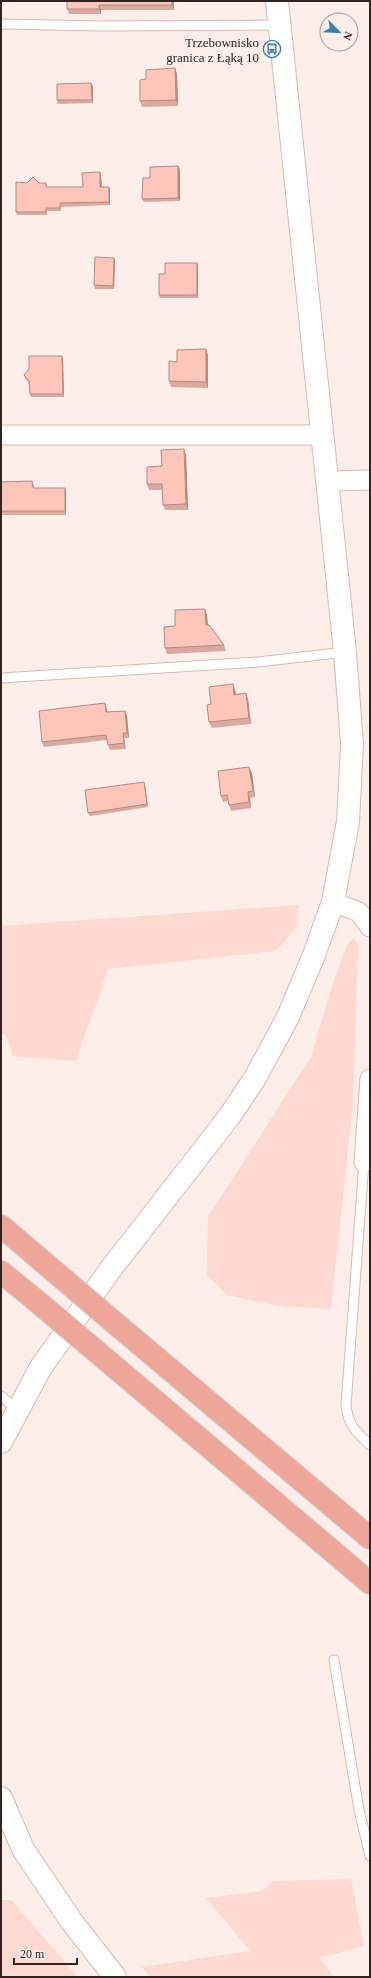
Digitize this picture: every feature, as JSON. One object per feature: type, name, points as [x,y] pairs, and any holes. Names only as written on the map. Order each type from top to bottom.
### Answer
[{"type":"main road","points":[[1,1226],[370,1538]]},
{"type":"main road","points":[[1,1272],[370,1583]]},
{"type":"street","points":[[1,1442],[41,1367],[110,1270],[228,1117],[254,1078],[288,1017],[314,955],[333,902],[348,822],[352,744],[345,652],[328,481],[277,1]]},
{"type":"street","points":[[1,435],[323,435]]},
{"type":"street","points":[[328,481],[370,480]]},
{"type":"street","points":[[333,902],[359,912],[370,927]]},
{"type":"street","points":[[364,1162],[370,1079]]},
{"type":"street","points":[[1,1798],[23,1849],[72,1922],[115,1977]]},
{"type":"lane","points":[[1,24],[100,26],[280,24]]},
{"type":"lane","points":[[1,678],[258,662],[345,652]]},
{"type":"lane","points":[[364,1162],[346,1405],[347,1419],[356,1432],[370,1444]]},
{"type":"lane","points":[[1,1396],[17,1410]]},
{"type":"lane","points":[[334,1660],[359,1810],[370,1856]]},
{"type":"shaded area","points":[[299,905],[296,928],[276,951],[108,969],[76,1061],[13,1056],[5,1035],[1,1033],[1,926]]},
{"type":"shaded area","points":[[354,937],[358,947],[353,1103],[331,1309],[278,1306],[227,1295],[207,1275],[208,1217],[311,1057],[333,983],[347,945]]},
{"type":"shaded area","points":[[351,1879],[364,1946],[319,1958],[334,1977],[150,1977],[142,1967],[250,1951],[206,1898],[262,1891],[272,1881]]},
{"type":"shaded area","points":[[1,1900],[11,1900],[78,1977],[1,1977]]},
{"type":"building","points":[[67,1],[172,1],[172,5],[99,5],[99,9],[67,9]]},
{"type":"building","points":[[175,68],[176,100],[140,101],[140,80],[146,79],[146,70]]},
{"type":"building","points":[[91,83],[92,100],[57,100],[57,84]]},
{"type":"building","points":[[178,166],[178,198],[142,199],[143,178],[150,178],[150,167]]},
{"type":"building","points":[[100,172],[100,187],[109,187],[109,202],[60,203],[60,208],[46,208],[46,212],[16,212],[16,182],[27,183],[33,177],[39,183],[46,183],[46,187],[83,187],[82,173]]},
{"type":"building","points":[[95,257],[114,258],[113,286],[94,285]]},
{"type":"building","points":[[165,263],[197,263],[197,295],[159,295],[159,274],[165,274]]},
{"type":"building","points":[[206,349],[206,382],[169,381],[169,361],[177,362],[177,350]]},
{"type":"building","points":[[29,356],[62,356],[63,394],[30,394],[29,381],[24,375],[29,369]]},
{"type":"building","points":[[184,449],[186,504],[163,505],[162,484],[147,484],[147,467],[162,466],[161,450]]},
{"type":"building","points":[[32,481],[33,488],[65,488],[65,511],[1,511],[1,482]]},
{"type":"building","points":[[205,609],[206,625],[209,625],[224,645],[165,648],[164,627],[175,626],[175,610]]},
{"type":"building","points":[[233,684],[234,695],[246,693],[249,718],[209,722],[207,705],[211,704],[209,687]]},
{"type":"building","points":[[105,703],[106,712],[125,711],[127,733],[123,733],[124,743],[108,745],[106,735],[42,742],[39,711]]},
{"type":"building","points":[[249,767],[253,791],[248,792],[249,802],[229,805],[227,795],[221,796],[218,771]]},
{"type":"building","points":[[144,782],[147,804],[88,813],[85,790]]},
{"type":"place","name":"Trzebownisko granica z Łąką 10","points":[[272,49]]}]
